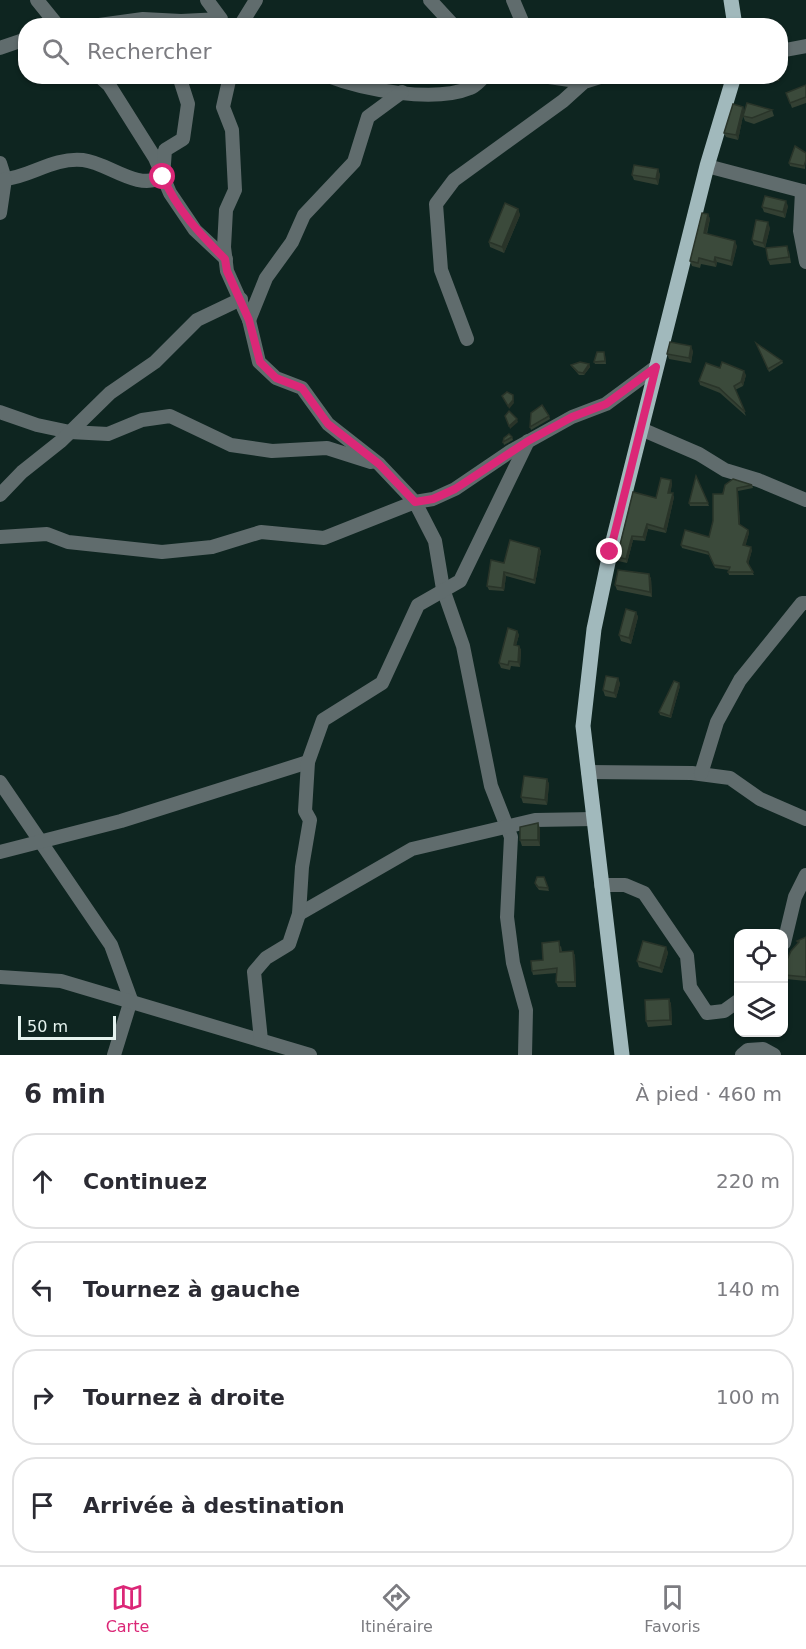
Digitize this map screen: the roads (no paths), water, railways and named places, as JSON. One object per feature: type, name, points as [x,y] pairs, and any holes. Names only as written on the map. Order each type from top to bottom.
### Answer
[{"type":"main road","points":[[731,0],[734,18]]},
{"type":"main road","points":[[621,1055],[583,726],[594,629],[656,367],[707,166],[732,84]]},
{"type":"street","points":[[37,0],[52,18]]},
{"type":"street","points":[[207,0],[218,18]]},
{"type":"street","points":[[245,18],[256,0]]},
{"type":"street","points":[[430,0],[447,18]]},
{"type":"street","points":[[513,0],[521,18]]},
{"type":"street","points":[[0,48],[18,42]]},
{"type":"street","points":[[788,49],[806,46]]},
{"type":"street","points":[[108,84],[155,158],[170,193],[195,230],[225,259]]},
{"type":"street","points":[[163,177],[165,150],[183,139],[188,104],[182,84]]},
{"type":"street","points":[[227,84],[223,107],[232,130],[235,190],[226,210],[225,259],[227,271],[249,320],[260,362],[276,378],[302,388],[328,424],[379,464],[415,502],[435,541],[443,589],[463,646],[491,786],[511,837],[507,917],[513,963],[526,1010],[525,1055]]},
{"type":"street","points":[[358,84],[384,91],[444,95],[472,88],[476,84]]},
{"type":"street","points":[[467,339],[441,270],[436,204],[454,180],[563,101],[576,84]]},
{"type":"street","points":[[249,320],[266,278],[292,242],[304,215],[354,162],[368,117],[402,92]]},
{"type":"street","points":[[5,179],[46,165],[83,160],[121,175],[153,182],[163,177]]},
{"type":"street","points":[[0,163],[5,179],[0,213]]},
{"type":"street","points":[[707,166],[804,192],[800,231],[806,261]]},
{"type":"street","points":[[0,495],[22,472],[70,432],[110,393],[155,362],[196,320],[241,299]]},
{"type":"street","points":[[0,537],[47,534],[68,542],[162,552],[212,547],[261,532],[324,537],[415,502],[433,499],[455,489],[528,441],[572,417],[606,404],[656,367]]},
{"type":"street","points":[[0,412],[37,425],[70,432],[108,434],[142,420],[170,416],[231,445],[272,452],[327,448],[379,464]]},
{"type":"street","points":[[641,429],[699,454],[725,470],[806,500]]},
{"type":"street","points":[[261,1040],[254,972],[266,958],[290,944],[299,914],[302,867],[310,820],[305,811],[309,762],[324,720],[382,683],[418,605],[460,580],[528,441]]},
{"type":"street","points":[[701,774],[717,722],[740,680],[802,603],[806,603]]},
{"type":"street","points":[[0,852],[41,843],[218,792],[309,762]]},
{"type":"street","points":[[588,772],[701,774],[730,778],[760,799],[806,819]]},
{"type":"street","points":[[0,782],[111,945],[131,1000],[114,1055]]},
{"type":"street","points":[[299,914],[412,849],[507,828],[535,819],[594,819]]},
{"type":"street","points":[[787,929],[795,897],[806,875]]},
{"type":"street","points":[[601,885],[626,885],[644,893],[687,956],[690,987],[707,1013],[724,1011],[734,1004]]},
{"type":"street","points":[[0,977],[61,981],[310,1055]]},
{"type":"street","points":[[742,1055],[748,1050],[763,1049],[774,1055]]}]
